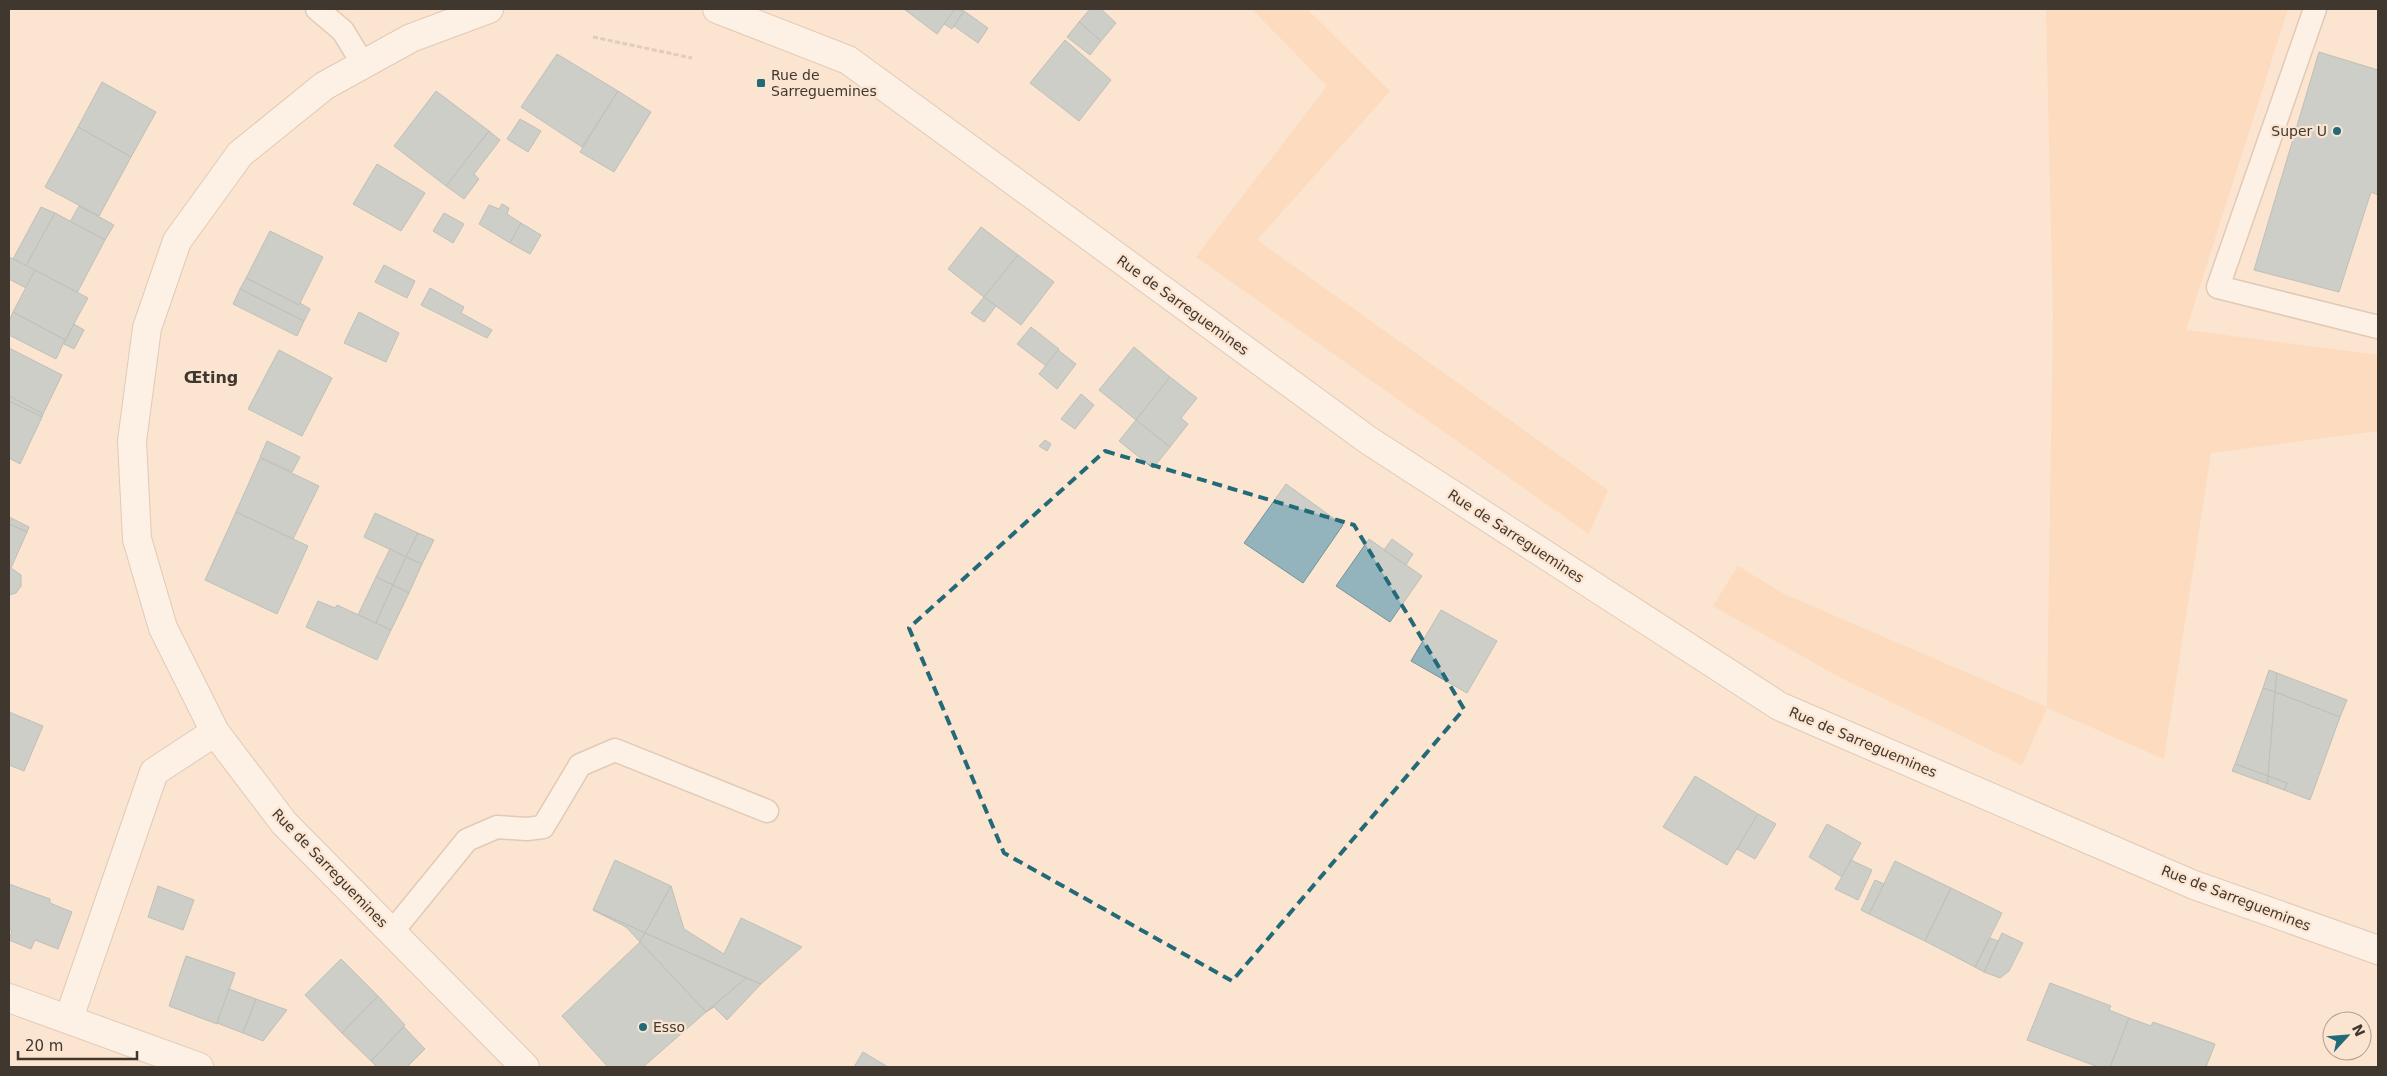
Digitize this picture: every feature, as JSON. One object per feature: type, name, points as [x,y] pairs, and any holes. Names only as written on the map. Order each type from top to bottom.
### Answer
[{"type":"main road","name":"Rue de Sarreguemines","points":[[489,9],[411,38],[324,86],[240,154],[177,241],[147,328],[132,441],[137,539],[163,628],[215,732],[284,823],[525,1067]]},
{"type":"main road","name":"Rue de Sarreguemines","points":[[717,9],[848,60],[1368,440],[1778,706],[2194,885],[2378,950]]},
{"type":"main road","points":[[69,1018],[154,772],[215,732]]},
{"type":"main road","points":[[9,998],[69,1018],[199,1067]]},
{"type":"lane","points":[[317,9],[343,31],[363,64]]},
{"type":"lane","points":[[2315,9],[2218,287],[2378,327]]},
{"type":"lane","points":[[392,932],[467,840],[497,828],[527,829],[543,827],[580,764],[615,750],[767,811]]},
{"type":"path","points":[[593,36],[692,58]]},
{"type":"highlighted area","points":[[1105,451],[1354,525],[1464,709],[1232,981],[1004,853],[909,628]]},
{"type":"shaded area","points":[[1252,9],[1307,9],[1390,91],[1257,240],[1608,490],[1589,534],[1196,257],[1327,86]]},
{"type":"shaded area","points":[[2046,9],[2288,9],[2186,330],[2378,355],[2378,431],[2211,453],[2164,759],[2047,708],[2022,765],[1841,678],[1713,606],[1738,566],[1784,594],[2047,707],[2053,317]]},
{"type":"building","points":[[904,9],[955,9],[937,34]]},
{"type":"building","points":[[955,9],[964,11],[952,29],[944,24]]},
{"type":"building","points":[[1090,9],[1101,9],[1116,23],[1101,41],[1079,22]]},
{"type":"building","points":[[964,11],[988,28],[978,43],[954,26]]},
{"type":"building","points":[[1079,22],[1101,41],[1090,55],[1067,37]]},
{"type":"building","points":[[1065,40],[1111,80],[1079,121],[1030,83]]},
{"type":"building","name":"Super U","points":[[2319,52],[2378,70],[2378,195],[2371,192],[2339,292],[2254,270]]},
{"type":"building","points":[[557,54],[618,91],[582,147],[521,107]]},
{"type":"building","points":[[102,82],[156,112],[131,157],[78,127]]},
{"type":"building","points":[[436,91],[489,131],[446,186],[394,146]]},
{"type":"building","points":[[618,91],[651,112],[614,172],[580,152]]},
{"type":"building","points":[[520,119],[541,131],[528,152],[507,139]]},
{"type":"building","points":[[78,127],[131,157],[99,216],[45,187]]},
{"type":"building","points":[[489,131],[500,140],[474,174],[479,179],[464,199],[446,186]]},
{"type":"building","points":[[377,164],[425,193],[401,231],[353,204]]},
{"type":"building","points":[[502,204],[509,208],[507,214],[521,223],[510,243],[479,224],[489,205],[499,209]]},
{"type":"building","points":[[79,206],[114,225],[105,240],[70,222]]},
{"type":"building","points":[[41,207],[55,213],[26,266],[13,259]]},
{"type":"building","points":[[55,213],[105,240],[77,293],[26,266]]},
{"type":"building","points":[[444,213],[464,224],[453,243],[433,231]]},
{"type":"building","points":[[521,223],[541,235],[530,254],[510,243]]},
{"type":"building","points":[[981,227],[1018,255],[984,297],[948,269]]},
{"type":"building","points":[[270,231],[323,257],[299,305],[246,278]]},
{"type":"building","points":[[1018,255],[1054,282],[1021,325],[984,297]]},
{"type":"building","points":[[9,257],[35,270],[26,288],[9,279]]},
{"type":"building","points":[[384,265],[415,281],[407,298],[375,282]]},
{"type":"building","points":[[35,270],[88,298],[65,340],[13,312]]},
{"type":"building","points":[[246,278],[310,309],[304,321],[240,289]]},
{"type":"building","points":[[430,288],[464,307],[461,313],[492,330],[487,338],[421,305]]},
{"type":"building","points":[[240,289],[304,321],[297,336],[233,304]]},
{"type":"building","points":[[984,297],[996,306],[984,322],[971,313]]},
{"type":"building","points":[[13,312],[65,340],[56,359],[9,335],[9,321]]},
{"type":"building","points":[[359,312],[399,333],[386,362],[344,343]]},
{"type":"building","points":[[74,324],[84,330],[74,349],[64,344]]},
{"type":"building","points":[[1031,327],[1059,349],[1046,366],[1017,344]]},
{"type":"building","points":[[1134,347],[1170,377],[1136,420],[1099,390]]},
{"type":"building","points":[[9,348],[62,375],[43,414],[9,396]]},
{"type":"building","points":[[279,350],[332,378],[302,436],[248,409]]},
{"type":"building","points":[[1058,350],[1076,364],[1057,389],[1039,374]]},
{"type":"building","points":[[1170,377],[1197,398],[1181,418],[1188,424],[1170,447],[1136,420]]},
{"type":"building","points":[[1081,394],[1094,405],[1075,429],[1061,419]]},
{"type":"building","points":[[9,396],[43,414],[42,417],[9,401]]},
{"type":"building","points":[[9,401],[42,417],[20,464],[9,458]]},
{"type":"building","points":[[1136,420],[1170,447],[1153,468],[1119,441]]},
{"type":"building","points":[[1045,440],[1051,444],[1047,451],[1039,446]]},
{"type":"building","points":[[267,441],[300,457],[292,472],[260,457]]},
{"type":"building","points":[[260,458],[319,486],[293,539],[236,512]]},
{"type":"building","points":[[1286,484],[1343,525],[1303,583],[1244,543]]},
{"type":"building","points":[[236,512],[308,546],[277,614],[205,580]]},
{"type":"building","points":[[375,513],[418,533],[406,557],[364,537]]},
{"type":"building","points":[[9,517],[29,527],[27,532],[9,524]]},
{"type":"building","points":[[9,524],[27,532],[11,568],[21,575],[21,586],[16,593],[9,595]]},
{"type":"building","points":[[418,533],[434,540],[422,564],[406,557]]},
{"type":"building","points":[[1369,539],[1422,576],[1390,622],[1336,586]]},
{"type":"building","points":[[1392,539],[1413,554],[1406,565],[1384,550]]},
{"type":"building","points":[[390,549],[406,557],[393,585],[376,577]]},
{"type":"building","points":[[406,557],[422,564],[409,593],[393,585]]},
{"type":"building","points":[[376,577],[393,585],[376,623],[358,615]]},
{"type":"building","points":[[393,585],[409,593],[391,630],[376,623]]},
{"type":"building","points":[[318,601],[335,608],[337,605],[391,630],[377,660],[306,627]]},
{"type":"building","points":[[1441,610],[1497,641],[1467,693],[1411,661]]},
{"type":"building","points":[[2269,670],[2277,673],[2275,692],[2263,688]]},
{"type":"building","points":[[2277,673],[2347,700],[2340,717],[2275,692]]},
{"type":"building","points":[[2263,688],[2275,692],[2268,776],[2235,764]]},
{"type":"building","points":[[2275,692],[2340,717],[2310,800],[2284,790],[2287,783],[2268,776]]},
{"type":"building","points":[[9,712],[43,726],[24,771],[9,765]]},
{"type":"building","points":[[2235,764],[2268,776],[2268,784],[2232,771]]},
{"type":"building","points":[[1695,776],[1758,814],[1727,865],[1663,827]]},
{"type":"building","points":[[2268,776],[2287,783],[2284,790],[2268,784]]},
{"type":"building","points":[[1758,814],[1776,824],[1755,859],[1737,849]]},
{"type":"building","points":[[1827,824],[1861,843],[1842,877],[1809,857]]},
{"type":"building","points":[[615,860],[671,886],[645,933],[593,910]]},
{"type":"building","points":[[1851,860],[1872,870],[1858,900],[1835,889]]},
{"type":"building","points":[[1895,861],[1951,888],[1925,941],[1869,914]]},
{"type":"building","points":[[1875,880],[1884,884],[1869,914],[1861,910]]},
{"type":"building","points":[[9,884],[50,899],[50,903],[72,912],[58,949],[35,940],[31,949],[9,940],[12,931],[9,929]]},
{"type":"building","points":[[158,886],[194,900],[183,930],[148,917]]},
{"type":"building","points":[[671,886],[684,929],[724,954],[741,918],[802,947],[761,984],[645,933]]},
{"type":"building","points":[[1951,888],[2002,913],[1975,967],[1925,941]]},
{"type":"building","points":[[593,910],[628,925],[626,927]]},
{"type":"building","points":[[628,925],[645,933],[640,942],[626,927]]},
{"type":"building","points":[[645,933],[746,978],[706,1012],[640,942]]},
{"type":"building","points":[[2002,933],[2023,943],[2009,971],[2000,978],[1984,972]]},
{"type":"building","points":[[1990,938],[1998,941],[1984,972],[1975,967]]},
{"type":"building","points":[[640,942],[706,1012],[643,1067],[608,1067],[562,1016]]},
{"type":"building","points":[[186,956],[235,973],[217,1024],[169,1006]]},
{"type":"building","points":[[341,959],[378,996],[342,1033],[305,995]]},
{"type":"building","points":[[746,978],[761,984],[727,1020],[714,1007],[706,1012]]},
{"type":"building","points":[[2050,983],[2111,1006],[2109,1010],[2129,1018],[2110,1067],[2098,1067],[2027,1040]]},
{"type":"building","points":[[229,989],[256,999],[243,1033],[217,1023]]},
{"type":"building","points":[[378,996],[405,1025],[371,1061],[342,1033]]},
{"type":"building","points":[[256,999],[287,1010],[263,1041],[243,1033]]},
{"type":"building","points":[[2129,1018],[2151,1026],[2153,1022],[2215,1044],[2206,1067],[2110,1067]]},
{"type":"building","points":[[404,1027],[425,1049],[407,1067],[377,1067],[371,1061]]},
{"type":"building","points":[[863,1052],[888,1067],[854,1067]]},
{"type":"place","name":"Rue de Sarreguemines","points":[[761,83]]},
{"type":"place","name":"Super U","points":[[2337,131]]},
{"type":"place","name":"Esso","points":[[643,1027]]},
{"type":"district","name":"Œting","points":[[211,377]]}]
